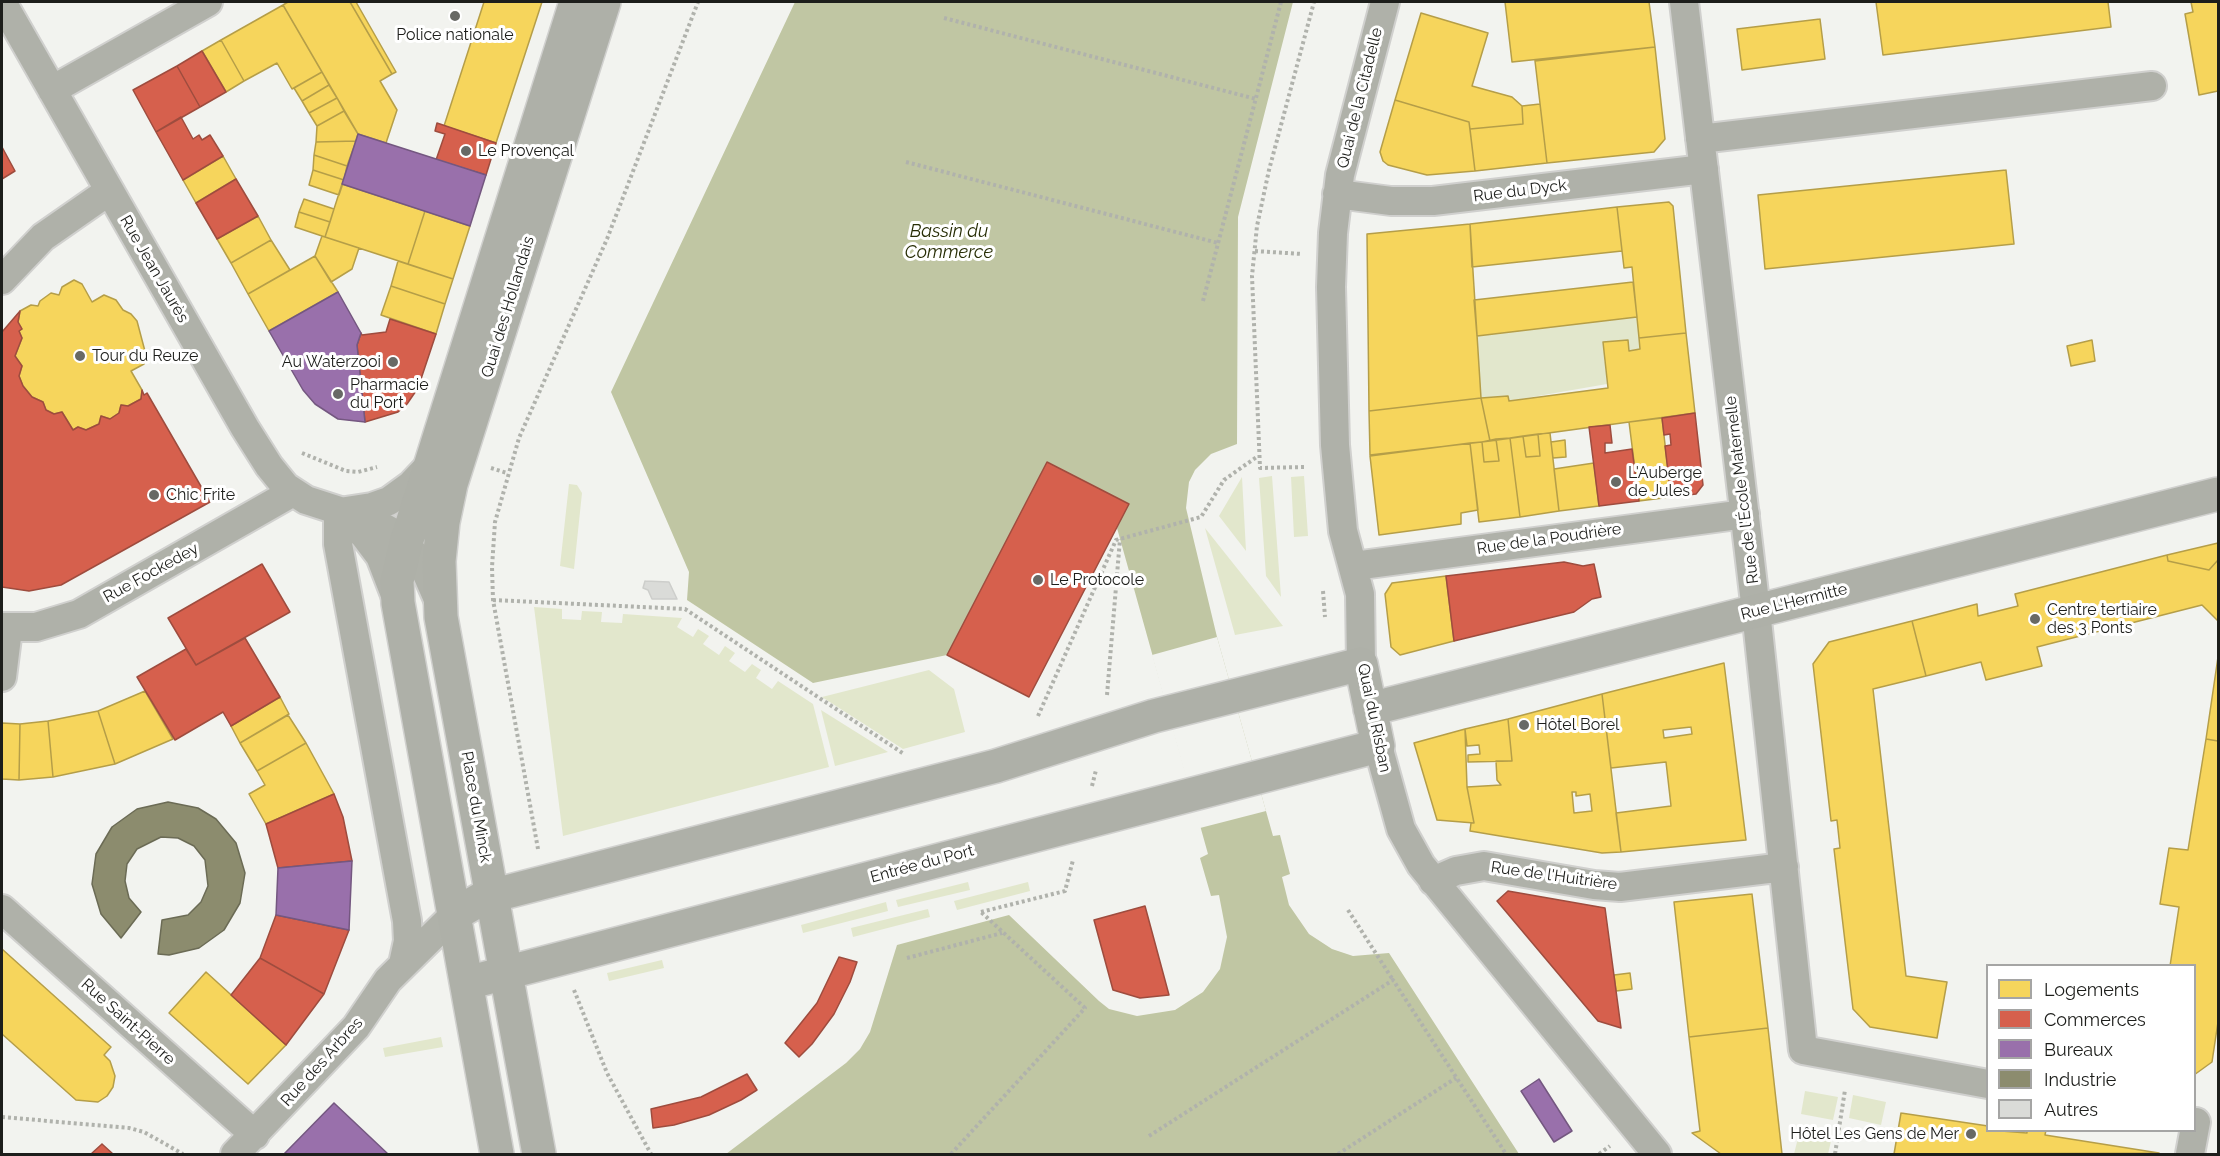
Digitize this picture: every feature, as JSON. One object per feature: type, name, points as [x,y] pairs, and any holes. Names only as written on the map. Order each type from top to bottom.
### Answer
[{"type":"main road","name":"Quai des Hollandais","points":[[441,617],[440,540],[447,500],[445,461],[576,2]]},
{"type":"main road","name":"Quai des Hollandais","points":[[398,603],[399,572],[406,543],[445,461],[604,2]]},
{"type":"main road","name":"Rue L'Hermitte","points":[[1370,709],[2218,494]]},
{"type":"main road","points":[[398,603],[497,1155]]},
{"type":"main road","name":"Place du Minck","points":[[441,617],[539,1155]]},
{"type":"main road","points":[[455,914],[475,901],[492,896],[996,766],[1154,716],[1361,664]]},
{"type":"main road","name":"Quai du Risban","points":[[1361,664],[1378,746]]},
{"type":"main road","name":"Entrée du Port","points":[[467,983],[1378,746]]},
{"type":"street","name":"Rue Jean Jaurès","points":[[2,2],[245,428],[276,475],[293,492],[306,500],[338,512]]},
{"type":"street","points":[[52,90],[208,2]]},
{"type":"street","name":"Quai de la Citadelle","points":[[1337,194],[1352,123],[1385,2]]},
{"type":"street","name":"Rue de l'École Maternelle","points":[[1684,2],[1745,514],[1803,1050],[1850,1059]]},
{"type":"street","points":[[1700,139],[2152,86]]},
{"type":"street","name":"Rue du Dyck","points":[[1337,194],[1391,201],[1433,201],[1704,169]]},
{"type":"street","points":[[2,280],[43,237],[109,191]]},
{"type":"street","name":"Quai du Risban","points":[[1337,194],[1332,257],[1334,437],[1343,531],[1360,594],[1361,664]]},
{"type":"street","points":[[338,512],[372,507],[389,501],[445,461]]},
{"type":"street","name":"Rue Fockedey","points":[[5,628],[51,624],[80,614],[293,492]]},
{"type":"street","points":[[338,512],[364,535],[380,556],[398,603]]},
{"type":"street","points":[[338,512],[338,544],[407,921],[408,941],[403,964]]},
{"type":"street","name":"Place du Minck","points":[[338,512],[382,526],[406,543],[428,574],[441,617]]},
{"type":"street","name":"Rue de la Poudrière","points":[[1354,566],[1745,514]]},
{"type":"street","points":[[2,677],[5,628]]},
{"type":"street","name":"Quai du Risban","points":[[1378,746],[1406,841],[1434,881],[1657,1155]]},
{"type":"street","name":"Rue de l'Huitrière","points":[[1434,881],[1456,871],[1484,866],[1594,885],[1620,886],[1784,867]]},
{"type":"street","name":"Rue Saint-Pierre","points":[[2,909],[255,1134]]},
{"type":"street","name":"Rue des Arbres","points":[[235,1155],[356,1027],[380,991],[403,964],[455,914]]},
{"type":"street","points":[[1850,1059],[1986,1084]]},
{"type":"street","points":[[2190,1155],[2203,1124]]},
{"type":"path","points":[[545,882],[493,600],[492,536],[507,472],[527,416],[606,239],[698,2]]},
{"type":"path","points":[[1203,301],[1281,2]]},
{"type":"path","points":[[1027,719],[1038,716],[1116,540],[1201,517],[1224,480],[1258,456],[1252,276],[1255,251],[1269,170],[1314,2]]},
{"type":"path","points":[[944,18],[1256,99]]},
{"type":"path","points":[[906,162],[1218,243]]},
{"type":"path","points":[[1255,251],[1332,257]]},
{"type":"path","points":[[293,450],[346,471],[358,472],[381,465]]},
{"type":"path","points":[[445,461],[507,472]]},
{"type":"path","points":[[1107,697],[1120,539]]},
{"type":"path","points":[[493,600],[685,609],[904,754],[915,751]]},
{"type":"path","points":[[951,1155],[1085,1008],[981,912],[1065,891]]},
{"type":"path","points":[[1348,910],[1506,1155]]},
{"type":"path","points":[[907,958],[1003,933]]},
{"type":"path","points":[[564,957],[596,1048],[618,1096],[651,1155]]},
{"type":"path","points":[[1149,1136],[1393,980]]},
{"type":"path","points":[[1834,1155],[1850,1059]]},
{"type":"path","points":[[1338,1155],[1456,1078]]},
{"type":"path","points":[[2,1117],[129,1128],[144,1132],[183,1155]]},
{"type":"shaded area","points":[[1637,317],[1640,349],[1629,351],[1628,340],[1603,342],[1607,384],[1509,401],[1507,396],[1481,398],[1477,336]]},
{"type":"shaded area","points":[[1272,476],[1281,597],[1266,576],[1259,478]]},
{"type":"shaded area","points":[[1304,476],[1308,536],[1294,537],[1291,477]]},
{"type":"shaded area","points":[[1242,477],[1246,551],[1219,516]]},
{"type":"shaded area","points":[[569,484],[577,485],[582,493],[574,569],[560,566]]},
{"type":"shaded area","points":[[1205,528],[1283,626],[1235,635]]},
{"type":"shaded area","points":[[534,607],[562,609],[562,619],[581,620],[582,611],[602,612],[601,622],[622,623],[623,614],[682,618],[677,627],[693,637],[698,629],[709,636],[703,644],[719,655],[725,646],[735,653],[729,661],[745,672],[752,664],[761,670],[756,678],[772,689],[778,681],[813,704],[829,767],[563,836]]},
{"type":"shaded area","points":[[929,670],[954,689],[965,732],[903,749],[822,697]]},
{"type":"shaded area","points":[[821,710],[888,752],[835,766]]},
{"type":"shaded area","points":[[968,882],[970,890],[898,907],[896,900]]},
{"type":"shaded area","points":[[1028,882],[1030,891],[957,910],[954,901]]},
{"type":"shaded area","points":[[886,902],[888,911],[803,933],[801,925]]},
{"type":"shaded area","points":[[928,909],[930,917],[853,937],[851,928]]},
{"type":"shaded area","points":[[662,960],[664,968],[609,981],[607,973]]},
{"type":"shaded area","points":[[441,1037],[443,1047],[385,1057],[383,1048]]},
{"type":"shaded area","points":[[1805,1091],[1838,1097],[1833,1120],[1801,1114]]},
{"type":"shaded area","points":[[1853,1095],[1886,1102],[1881,1125],[1849,1118]]},
{"type":"shaded area","points":[[1799,1134],[1831,1141],[1828,1154],[1794,1154]]},
{"type":"water","name":"Bassin du Commerce","points":[[795,2],[1293,2],[1238,217],[1237,444],[1211,454],[1195,470],[1189,482],[1186,508],[1217,637],[1273,836],[1280,835],[1290,874],[1282,877],[1289,905],[1309,934],[1332,949],[1353,956],[1389,953],[1519,1154],[726,1154],[846,1063],[860,1049],[870,1032],[897,945],[1009,915],[1109,1009],[1137,1016],[1175,1010],[1203,992],[1220,969],[1227,937],[1219,895],[1211,896],[1200,858],[1208,854],[1117,528],[1128,504],[1047,462],[947,655],[813,683],[687,600],[689,572],[611,392]]},
{"type":"pier","points":[[1217,637],[1266,811],[1200,828],[1152,655]]},
{"type":"building: Logements","points":[[288,2],[350,2],[392,74],[380,81],[397,110],[386,143],[358,134],[283,5]]},
{"type":"building: Logements","points":[[350,2],[356,2],[396,72],[392,74]]},
{"type":"building: Logements","points":[[484,2],[542,2],[496,143],[444,126]]},
{"type":"building: Logements","points":[[1505,2],[1649,2],[1655,47],[1512,62]]},
{"type":"building: Logements","points":[[1876,2],[2108,2],[2111,27],[1883,55]]},
{"type":"building: Logements","points":[[2191,2],[2218,2],[2218,91],[2199,95],[2185,14],[2193,12]]},
{"type":"building: Logements","points":[[283,5],[322,72],[292,89],[277,63],[244,81],[221,40]]},
{"type":"building: Logements","points":[[1421,13],[1488,33],[1472,86],[1512,97],[1522,106],[1523,124],[1470,129],[1469,122],[1395,100]]},
{"type":"building: Logements","points":[[1820,19],[1825,59],[1742,70],[1737,29]]},
{"type":"building: Logements","points":[[221,40],[244,81],[226,92],[202,51]]},
{"type":"building: Logements","points":[[1655,47],[1665,139],[1654,152],[1547,163],[1535,61]]},
{"type":"building: Logements","points":[[322,72],[329,85],[302,101],[294,88]]},
{"type":"building: Logements","points":[[329,85],[337,98],[309,113],[302,101]]},
{"type":"building: Logements","points":[[337,98],[344,111],[317,126],[309,113]]},
{"type":"building: Logements","points":[[1395,100],[1469,122],[1475,171],[1427,175],[1388,165],[1383,161],[1380,152]]},
{"type":"building: Logements","points":[[1540,104],[1547,163],[1475,171],[1470,129],[1523,124],[1522,106]]},
{"type":"building: Logements","points":[[344,111],[358,134],[356,141],[316,142],[317,126]]},
{"type":"building: Logements","points":[[356,141],[347,166],[314,155],[316,142]]},
{"type":"building: Logements","points":[[314,155],[347,166],[344,180],[313,170]]},
{"type":"building: Logements","points":[[223,156],[236,179],[196,203],[183,180]]},
{"type":"building: Logements","points":[[313,170],[344,180],[339,195],[309,185]]},
{"type":"building: Logements","points":[[2006,170],[2014,244],[1765,269],[1758,195]]},
{"type":"building: Logements","points":[[342,184],[425,211],[408,264],[325,237]]},
{"type":"building: Logements","points":[[304,199],[334,209],[330,222],[299,212]]},
{"type":"building: Logements","points":[[1669,202],[1673,206],[1686,333],[1639,338],[1632,267],[1624,268],[1617,207]]},
{"type":"building: Logements","points":[[1617,207],[1622,251],[1472,267],[1470,224]]},
{"type":"building: Logements","points":[[425,211],[470,226],[453,279],[408,264]]},
{"type":"building: Logements","points":[[299,212],[330,222],[325,237],[295,227]]},
{"type":"building: Logements","points":[[258,216],[271,240],[231,263],[217,239]]},
{"type":"building: Logements","points":[[1470,224],[1481,398],[1369,411],[1367,234]]},
{"type":"building: Logements","points":[[322,236],[359,248],[352,269],[331,282],[315,256]]},
{"type":"building: Logements","points":[[271,240],[290,270],[248,294],[231,263]]},
{"type":"building: Logements","points":[[315,256],[338,292],[269,331],[248,294]]},
{"type":"building: Logements","points":[[398,261],[453,279],[445,304],[391,286]]},
{"type":"building: Logements","name":"Tour du Reuze","points":[[74,280],[82,284],[92,302],[104,295],[116,300],[123,310],[131,314],[137,321],[146,355],[144,364],[131,371],[142,390],[141,399],[128,406],[121,405],[119,413],[110,419],[101,416],[99,424],[86,430],[78,427],[73,430],[62,412],[54,414],[46,410],[43,402],[32,397],[23,386],[19,376],[22,366],[15,356],[22,338],[19,331],[22,329],[18,322],[20,311],[31,305],[38,306],[40,301],[51,293],[59,295],[62,287]]},
{"type":"building: Logements","points":[[1633,282],[1637,317],[1477,336],[1474,300]]},
{"type":"building: Logements","points":[[391,286],[445,304],[436,334],[381,315]]},
{"type":"building: Logements","points":[[1686,333],[1695,413],[1490,441],[1481,398],[1508,396],[1509,401],[1608,388],[1603,342],[1628,340],[1629,351],[1640,349],[1639,338]]},
{"type":"building: Logements","points":[[2092,340],[2095,361],[2071,366],[2067,346]]},
{"type":"building: Logements","points":[[1481,398],[1490,441],[1370,455],[1369,411]]},
{"type":"building: Logements","points":[[1662,418],[1671,497],[1639,501],[1629,422]]},
{"type":"building: Logements","points":[[1550,433],[1559,511],[1520,517],[1510,438],[1523,436],[1526,457],[1540,456],[1538,434]]},
{"type":"building: Logements","points":[[1538,434],[1540,456],[1526,457],[1523,436]]},
{"type":"building: Logements","points":[[1510,438],[1520,517],[1479,522],[1470,443],[1482,442],[1484,462],[1499,461],[1496,439]]},
{"type":"building: Logements","points":[[1496,439],[1499,461],[1484,462],[1482,442]]},
{"type":"building: Logements","points":[[1565,440],[1566,457],[1553,458],[1551,442]]},
{"type":"building: Logements","points":[[1470,443],[1478,510],[1461,513],[1461,524],[1379,535],[1370,456]]},
{"type":"building: Logements","points":[[1594,463],[1599,506],[1559,511],[1554,469]]},
{"type":"building: Logements","points":[[2218,543],[2218,560],[2209,570],[2168,561],[2167,555]]},
{"type":"building: Logements","name":"Centre tertiaire des 3 Ponts","points":[[2167,555],[2168,561],[2209,570],[2218,560],[2218,621],[2202,605],[2037,647],[2042,666],[1986,680],[1981,662],[1926,676],[1912,621],[1977,604],[1978,616],[2018,606],[2015,594]]},
{"type":"building: Logements","points":[[1446,576],[1454,641],[1400,655],[1391,647],[1385,594],[1392,583]]},
{"type":"building: Logements","points":[[1912,621],[1926,676],[1873,689],[1906,976],[1947,982],[1937,1038],[1870,1027],[1853,1009],[1834,849],[1840,848],[1837,820],[1831,821],[1813,664],[1829,642]]},
{"type":"building: Logements","points":[[2218,657],[2218,741],[2206,739]]},
{"type":"building: Logements","points":[[1724,663],[1746,840],[1621,852],[1616,813],[1671,806],[1666,762],[1611,768],[1602,694]],"holes":[[[1691,727],[1692,734],[1664,738],[1663,730]]]},
{"type":"building: Logements","points":[[145,691],[173,739],[115,764],[98,711]]},
{"type":"building: Logements","points":[[1602,694],[1621,852],[1602,853],[1470,831],[1471,823],[1474,823],[1467,787],[1501,785],[1497,780],[1496,761],[1512,761],[1508,719]],"holes":[[[1572,792],[1576,792],[1576,796],[1590,794],[1592,811],[1574,813]]]},
{"type":"building: Logements","points":[[280,697],[289,714],[240,743],[231,726]]},
{"type":"building: Logements","points":[[98,711],[115,764],[53,777],[48,721]]},
{"type":"building: Logements","points":[[288,715],[306,743],[257,771],[240,743]]},
{"type":"building: Logements","points":[[1508,719],[1512,761],[1468,762],[1468,755],[1480,754],[1479,745],[1467,746],[1465,729]]},
{"type":"building: Logements","points":[[48,721],[53,777],[19,780],[20,724]]},
{"type":"building: Logements","points":[[2,723],[20,724],[19,780],[2,779]]},
{"type":"building: Logements","points":[[1465,729],[1467,787],[1474,823],[1437,820],[1414,743]]},
{"type":"building: Logements","points":[[2206,739],[2218,741],[2218,1022],[2212,1062],[2196,1074],[2196,964],[2170,964],[2179,907],[2160,904],[2169,848],[2188,850]]},
{"type":"building: Logements","points":[[306,743],[334,794],[266,824],[249,794],[265,785],[257,771]]},
{"type":"building: Logements","points":[[1752,894],[1768,1028],[1689,1037],[1674,902]]},
{"type":"building: Logements","points":[[2,949],[111,1047],[104,1055],[110,1061],[115,1076],[113,1087],[107,1096],[98,1102],[76,1100],[2,1034]]},
{"type":"building: Logements","points":[[206,972],[286,1045],[248,1084],[169,1013]]},
{"type":"building: Logements","points":[[1630,973],[1632,989],[1616,991],[1614,975]]},
{"type":"building: Logements","points":[[1768,1028],[1782,1154],[1721,1154],[1692,1133],[1700,1131],[1689,1037]]},
{"type":"building: Logements","name":"Hôtel Les Gens de Mer","points":[[1901,1113],[1986,1126],[1986,1132],[2046,1132],[2045,1135],[2159,1153],[1894,1154]]},
{"type":"building: Commerces","points":[[202,51],[226,92],[200,107],[177,66]]},
{"type":"building: Commerces","points":[[177,66],[200,107],[156,132],[133,90]]},
{"type":"building: Commerces","points":[[181,117],[193,139],[199,135],[202,140],[210,135],[223,156],[183,180],[156,132]]},
{"type":"building: Commerces","name":"Le Provençal","points":[[437,123],[496,143],[486,175],[436,160],[445,134],[435,131]]},
{"type":"building: Commerces","points":[[2,147],[15,171],[2,179]]},
{"type":"building: Commerces","points":[[236,179],[258,216],[217,239],[196,203]]},
{"type":"building: Commerces","points":[[20,311],[18,322],[22,329],[19,331],[22,338],[15,356],[22,366],[19,376],[23,386],[32,397],[43,402],[46,410],[54,414],[62,412],[73,430],[78,427],[86,430],[99,424],[101,416],[110,419],[119,413],[121,405],[128,406],[141,399],[142,390],[144,395],[147,393],[210,502],[61,585],[29,591],[2,587],[2,332]]},
{"type":"building: Commerces","name":"Au Waterzooi","points":[[390,319],[436,334],[418,388],[407,404],[398,412],[365,422],[357,345],[361,333],[362,335],[386,332]]},
{"type":"building: Commerces","points":[[1695,413],[1703,485],[1696,494],[1671,497],[1665,446],[1671,445],[1670,434],[1664,435],[1662,418]]},
{"type":"building: Commerces","name":"L'Auberge de Jules","points":[[1610,425],[1612,443],[1605,443],[1605,453],[1632,449],[1639,501],[1599,506],[1589,427]]},
{"type":"building: Commerces","name":"Le Protocole","points":[[1047,462],[1129,504],[1029,697],[947,655]]},
{"type":"building: Commerces","points":[[1564,562],[1583,566],[1594,564],[1601,597],[1592,599],[1574,612],[1454,641],[1446,576]]},
{"type":"building: Commerces","points":[[262,564],[290,612],[196,665],[168,618]]},
{"type":"building: Commerces","points":[[245,638],[280,697],[231,726],[223,712],[175,740],[137,677],[186,649],[196,665]]},
{"type":"building: Commerces","points":[[334,794],[343,817],[352,861],[278,868],[266,824]]},
{"type":"building: Commerces","points":[[1508,891],[1605,908],[1621,1028],[1598,1021],[1497,901]]},
{"type":"building: Commerces","points":[[1145,906],[1169,995],[1140,998],[1113,990],[1094,920]]},
{"type":"building: Commerces","points":[[276,915],[349,930],[324,994],[260,958]]},
{"type":"building: Commerces","points":[[839,957],[857,962],[850,982],[834,1014],[812,1044],[799,1057],[785,1043],[817,1003]]},
{"type":"building: Commerces","points":[[260,958],[324,994],[286,1045],[231,995]]},
{"type":"building: Commerces","points":[[747,1074],[757,1090],[741,1100],[709,1115],[674,1125],[653,1128],[651,1109],[701,1097]]},
{"type":"building: Commerces","points":[[102,1144],[113,1154],[91,1154]]},
{"type":"building: Bureaux","points":[[358,134],[486,175],[470,226],[342,184]]},
{"type":"building: Bureaux","points":[[338,292],[361,333],[357,345],[365,422],[338,419],[315,404],[303,390],[269,331]]},
{"type":"building: Bureaux","points":[[352,861],[349,930],[276,915],[278,868]]},
{"type":"building: Bureaux","points":[[1539,1079],[1572,1131],[1554,1142],[1521,1091]]},
{"type":"building: Bureaux","points":[[334,1103],[388,1154],[284,1154]]},
{"type":"building: Industrie","points":[[168,802],[198,808],[216,819],[236,843],[245,873],[240,903],[224,930],[199,948],[169,955],[158,954],[162,920],[188,915],[201,902],[208,886],[205,860],[194,846],[178,838],[161,837],[137,849],[127,864],[125,881],[129,898],[141,912],[121,938],[101,914],[92,884],[96,854],[112,827],[137,809]]},
{"type":"building: Autres","points":[[645,581],[669,582],[677,599],[652,599],[648,590],[643,588]]},
{"type":"place","name":"Police nationale","points":[[455,16]]},
{"type":"place","name":"Le Provençal","points":[[466,151]]},
{"type":"place","name":"Tour du Reuze","points":[[80,356]]},
{"type":"place","name":"Au Waterzooi","points":[[393,362]]},
{"type":"place","name":"Pharmacie du Port","points":[[338,394]]},
{"type":"place","name":"L'Auberge de Jules","points":[[1616,482]]},
{"type":"place","name":"Chic Frite","points":[[154,495]]},
{"type":"place","name":"Le Protocole","points":[[1038,580]]},
{"type":"place","name":"Centre tertiaire des 3 Ponts","points":[[2035,619]]},
{"type":"place","name":"Hôtel Borel","points":[[1524,725]]},
{"type":"place","name":"Hôtel Les Gens de Mer","points":[[1971,1134]]}]
